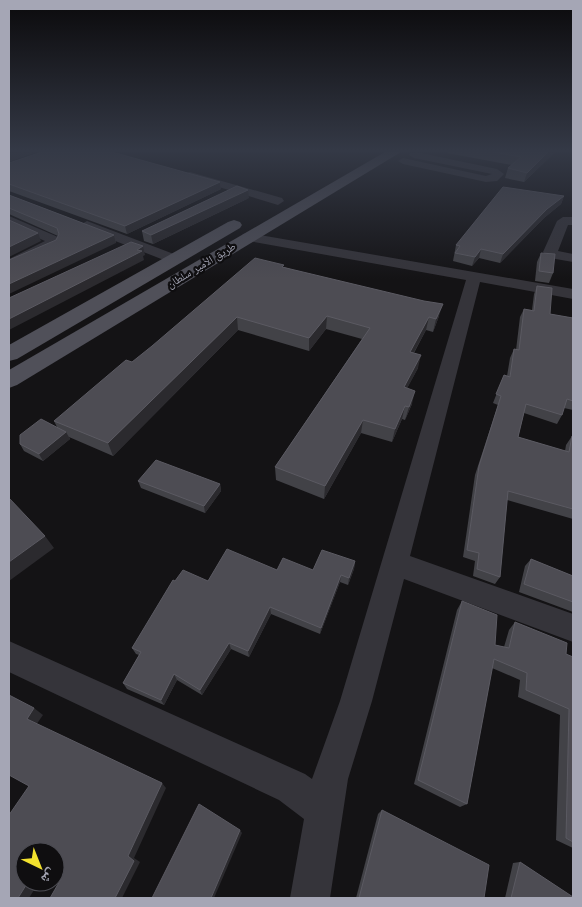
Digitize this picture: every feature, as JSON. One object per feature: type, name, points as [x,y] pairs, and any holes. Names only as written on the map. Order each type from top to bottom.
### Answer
[{"type":"main road","name":"طريق الأمير سلطان","points":[[9,354],[202,243],[278,201],[294,194]]},
{"type":"main road","name":"طريق الأمير سلطان","points":[[9,380],[322,194]]},
{"type":"main road","points":[[176,281],[178,271],[213,247],[202,243]]},
{"type":"street","points":[[219,197],[225,194]]},
{"type":"street","points":[[255,194],[278,201]]},
{"type":"street","points":[[73,220],[135,239],[174,259]]},
{"type":"street","points":[[573,221],[563,221],[550,252],[555,255],[573,258]]},
{"type":"street","points":[[9,265],[53,243],[50,237],[10,222]]},
{"type":"street","points":[[248,238],[573,294]]},
{"type":"street","points":[[113,253],[135,239]]},
{"type":"street","points":[[9,265],[24,273]]},
{"type":"street","points":[[310,898],[330,779],[356,701],[474,277]]},
{"type":"street","points":[[394,563],[573,628]]},
{"type":"street","points":[[9,656],[292,787],[325,812]]},
{"type":"building","points":[[38,194],[193,194],[125,226]]},
{"type":"building","points":[[219,194],[239,194],[151,235],[142,231]]},
{"type":"building","points":[[497,194],[564,196],[547,209],[503,254],[481,249],[475,257],[455,253],[460,246],[456,245]]},
{"type":"building","points":[[9,195],[114,235],[9,284],[9,260],[56,240],[59,234],[57,228],[9,208]]},
{"type":"building","points":[[9,220],[38,233],[9,247]]},
{"type":"building","points":[[131,242],[143,246],[137,250],[142,251],[9,319],[9,298]]},
{"type":"building","points":[[541,253],[555,254],[553,273],[539,271]]},
{"type":"building","points":[[255,258],[284,265],[282,267],[443,304],[436,319],[429,317],[410,352],[421,355],[404,387],[415,391],[409,407],[405,406],[395,429],[363,420],[325,486],[275,467],[370,328],[327,316],[309,338],[237,317],[108,443],[54,421],[126,360],[132,362],[152,346]]},
{"type":"building","points":[[537,286],[552,288],[550,314],[573,318],[573,401],[567,399],[562,415],[526,404],[518,437],[569,452],[573,436],[573,509],[508,491],[500,577],[477,569],[479,553],[467,550],[479,466],[501,396],[496,394],[504,375],[510,377],[514,349],[519,350],[524,309],[534,311]]},
{"type":"building","points":[[41,419],[66,432],[39,454],[20,444],[20,435]]},
{"type":"building","points":[[156,460],[220,484],[204,506],[138,481]]},
{"type":"building","points":[[9,498],[45,536],[9,562]]},
{"type":"building","points":[[227,549],[277,570],[283,558],[313,570],[322,550],[355,561],[349,578],[341,575],[321,628],[270,607],[248,651],[229,643],[200,690],[174,674],[161,700],[123,683],[141,652],[132,648],[173,580],[175,581],[183,570],[208,581]]},
{"type":"building","points":[[531,559],[573,576],[573,602],[524,584]]},
{"type":"building","points":[[462,601],[497,615],[495,645],[509,648],[515,622],[567,643],[566,654],[573,657],[573,842],[566,838],[569,709],[526,690],[527,673],[494,659],[467,804],[418,780]]},
{"type":"building","points":[[9,695],[34,708],[27,719],[162,783],[128,856],[134,861],[115,898],[50,898],[53,892],[65,892],[65,842],[15,842],[15,892],[22,892],[18,898],[9,898],[9,815],[29,786],[9,775]]},
{"type":"building","points":[[199,804],[240,830],[211,898],[152,898]]},
{"type":"building","points":[[382,810],[489,865],[484,898],[359,898]]},
{"type":"building","points":[[520,862],[573,897],[573,898],[511,898]]}]
